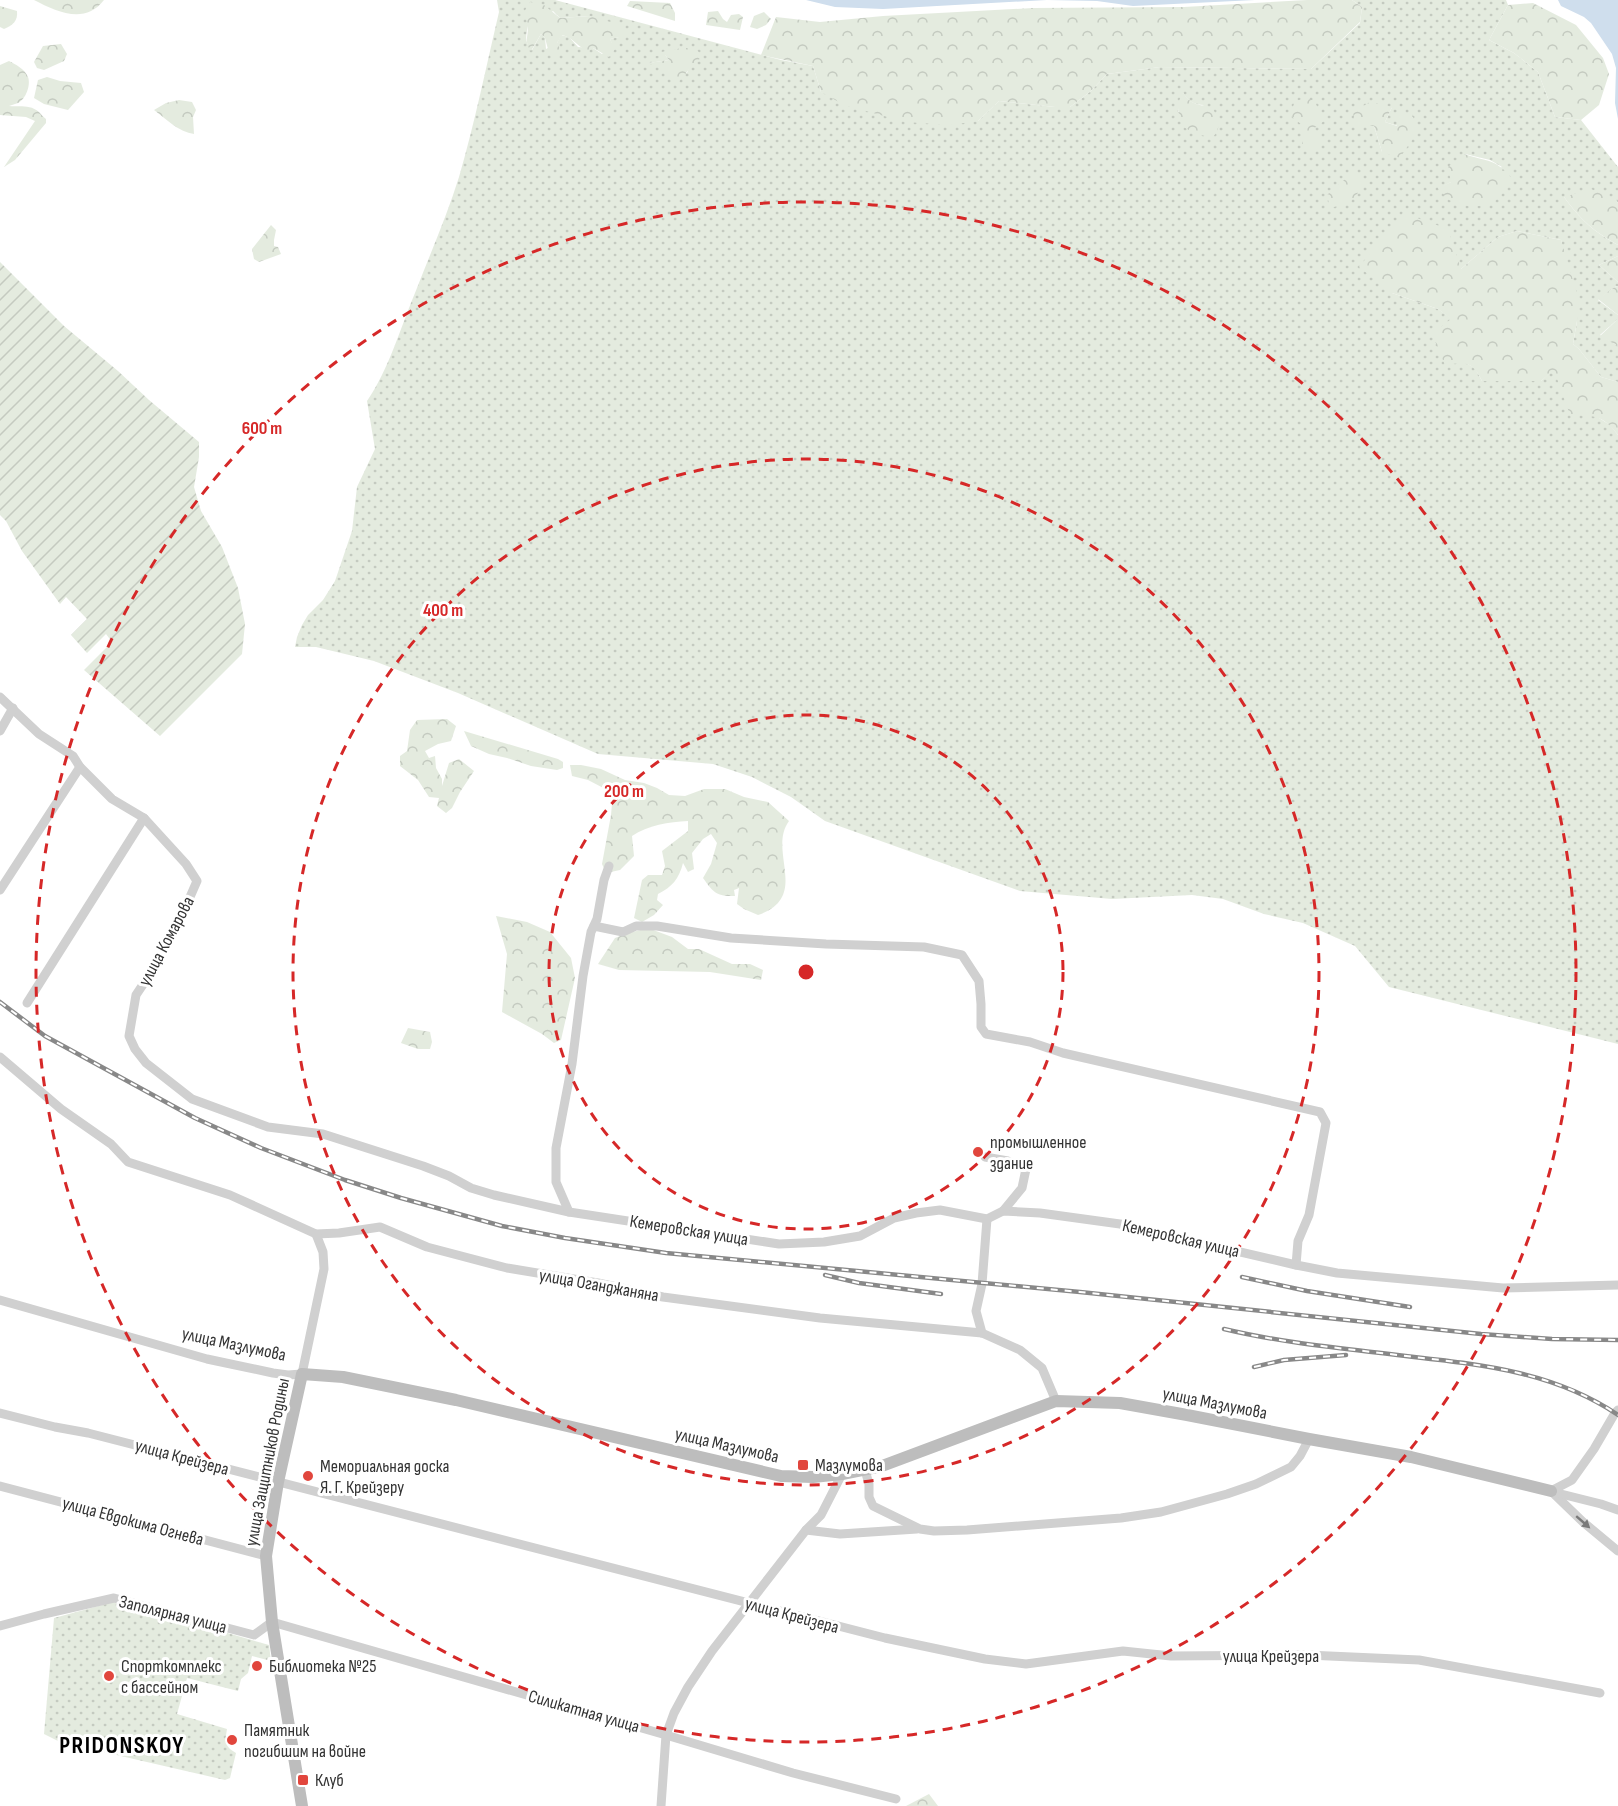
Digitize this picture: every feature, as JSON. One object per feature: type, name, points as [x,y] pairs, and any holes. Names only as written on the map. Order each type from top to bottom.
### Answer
[{"type":"street","name":"улица Комарова","points":[[0,697],[39,734],[73,756],[80,767],[112,799],[144,818],[186,864],[197,881],[176,929],[136,995],[131,1020]]},
{"type":"street","points":[[0,731],[13,708]]},
{"type":"street","points":[[0,890],[80,767]]},
{"type":"street","points":[[27,1003],[144,818]]},
{"type":"street","points":[[569,1212],[556,1182],[556,1149],[572,1064],[582,976],[609,866]]},
{"type":"street","points":[[594,926],[623,932],[636,926],[657,926],[731,938],[924,947],[962,955],[979,981],[981,1027],[986,1034],[1030,1042],[1063,1053],[1320,1112],[1326,1123],[1309,1215],[1298,1241],[1296,1265]]},
{"type":"street","name":"Кемеровская улица","points":[[131,1020],[129,1036],[135,1049],[146,1063],[192,1099],[268,1127],[322,1134],[412,1162],[450,1176],[471,1188],[494,1195],[569,1212],[779,1244],[824,1242],[860,1236],[894,1218],[940,1210],[987,1219],[1003,1211],[1040,1213],[1120,1224],[1337,1273],[1503,1288],[1618,1285]]},
{"type":"street","name":"улица Оганджаняна","points":[[0,1057],[61,1109],[111,1144],[128,1162],[230,1195],[316,1234],[380,1227],[428,1247],[507,1268],[663,1297],[820,1318],[982,1333],[1020,1350],[1042,1368],[1056,1401]]},
{"type":"street","points":[[985,1157],[1008,1161],[1026,1169],[1022,1188],[1003,1211]]},
{"type":"street","points":[[982,1333],[976,1311],[982,1284],[987,1219]]},
{"type":"street","name":"улица Защитников Родины","points":[[302,1806],[272,1622],[266,1556],[278,1482],[324,1269],[323,1252],[316,1234]]},
{"type":"street","name":"улица Мазлумова","points":[[0,1300],[207,1359],[288,1375],[343,1377],[456,1400],[781,1476],[813,1477],[865,1470],[946,1443],[1056,1401],[1120,1403],[1411,1457],[1551,1491]]},
{"type":"street","points":[[1551,1491],[1572,1480],[1618,1410]]},
{"type":"street","name":"улица Крейзера","points":[[0,1413],[88,1433],[885,1638],[985,1659],[1026,1664],[1123,1651],[1171,1656],[1307,1655],[1419,1660],[1600,1693]]},
{"type":"street","points":[[806,1530],[840,1534],[920,1529],[934,1531],[1121,1518],[1161,1512],[1256,1484],[1291,1467],[1309,1439]]},
{"type":"street","points":[[865,1470],[869,1484],[869,1497],[873,1506],[920,1529]]},
{"type":"street","points":[[661,1806],[666,1735],[688,1688],[712,1651],[751,1604],[806,1530],[821,1515],[842,1474]]},
{"type":"street","name":"улица Евдокима Огнева","points":[[0,1486],[266,1556]]},
{"type":"street","points":[[1551,1491],[1618,1510]]},
{"type":"street","points":[[1551,1491],[1582,1522],[1618,1551]]},
{"type":"street","name":"Заполярная улица","points":[[0,1626],[114,1598],[254,1635],[272,1622]]},
{"type":"street","name":"Силикатная улица","points":[[272,1622],[793,1773],[896,1799]]},
{"type":"green space","points":[[34,0],[104,0],[88,12],[70,14],[52,9]]},
{"type":"green space","points":[[497,0],[555,0],[781,60],[813,66],[821,92],[978,121],[999,101],[1070,107],[1091,91],[1107,74],[1160,67],[1311,69],[1360,23],[1362,7],[1352,0],[1506,0],[1508,5],[1489,40],[1514,53],[1538,72],[1555,117],[1581,120],[1618,167],[1618,203],[1616,200],[1564,197],[1588,224],[1618,245],[1618,256],[1599,265],[1618,282],[1618,287],[1616,286],[1598,300],[1618,315],[1618,319],[1600,335],[1618,346],[1618,382],[1601,377],[1573,344],[1577,321],[1561,240],[1517,231],[1498,237],[1461,269],[1392,293],[1438,309],[1452,319],[1464,362],[1475,368],[1482,381],[1541,381],[1554,369],[1596,416],[1610,425],[1618,435],[1618,1044],[1389,987],[1355,946],[1303,923],[1264,914],[1223,899],[1192,895],[1112,899],[1020,891],[825,821],[791,797],[752,777],[713,764],[598,754],[458,693],[374,661],[316,647],[295,647],[297,637],[308,615],[323,600],[335,581],[352,531],[357,487],[375,449],[367,401],[388,362],[454,192],[470,136],[499,12]],"holes":[[[553,11],[560,18],[590,16],[619,37],[610,39],[612,44],[602,54],[593,48],[578,47],[569,37],[561,35],[557,43],[546,49],[545,38],[541,34],[532,50],[527,42],[528,26]],[[665,55],[690,65],[687,73],[649,63],[669,60]],[[1183,93],[1192,102],[1204,105],[1178,112]],[[1392,107],[1385,122],[1398,126],[1382,152],[1374,126]],[[1465,154],[1490,160],[1502,167],[1438,189],[1451,182]]]},
{"type":"green space","points":[[1307,0],[1352,0],[1362,7],[1360,22],[1311,69],[1160,67],[1107,74],[1091,91],[1070,107],[999,101],[978,121],[950,125],[906,122],[844,105],[821,92],[813,66],[761,55],[776,17],[820,22],[883,16],[1033,8],[1184,7]]},
{"type":"green space","points":[[630,1],[670,3],[675,13],[675,21],[627,6]]},
{"type":"green space","points":[[530,2],[544,5],[560,18],[590,16],[624,26],[625,36],[610,39],[615,49],[609,57],[593,48],[588,51],[562,35],[557,43],[560,49],[556,54],[549,53],[545,38],[541,34],[531,51],[527,42],[528,25],[524,12]]},
{"type":"green space","points":[[1533,3],[1576,25],[1603,58],[1609,74],[1599,105],[1581,120],[1555,117],[1538,72],[1514,53],[1489,40],[1508,5]]},
{"type":"green space","points":[[0,6],[17,11],[14,22],[4,29],[0,27]]},
{"type":"green space","points":[[718,11],[727,22],[731,15],[739,14],[743,17],[740,30],[706,25],[708,12]]},
{"type":"green space","points":[[764,12],[771,19],[766,25],[757,29],[750,27],[754,16]]},
{"type":"green space","points":[[61,44],[67,54],[64,61],[44,70],[37,68],[34,62],[43,46]]},
{"type":"green space","points":[[694,48],[700,53],[699,61],[679,81],[669,77],[665,69],[648,63],[669,60],[665,55],[648,57],[646,55]]},
{"type":"green space","points":[[9,61],[25,72],[29,84],[23,98],[18,103],[9,106],[36,109],[46,119],[46,123],[15,160],[4,167],[35,121],[26,117],[0,115],[0,65]]},
{"type":"green space","points":[[47,77],[81,83],[84,92],[68,110],[44,104],[34,98],[38,80]]},
{"type":"green space","points":[[1183,92],[1192,102],[1213,109],[1218,124],[1217,131],[1212,138],[1194,133],[1182,126],[1178,109]]},
{"type":"green space","points":[[1308,98],[1315,102],[1324,121],[1309,132],[1324,138],[1311,150],[1302,144],[1302,125],[1290,115],[1295,101]]},
{"type":"green space","points":[[179,100],[192,102],[196,110],[193,117],[194,134],[178,128],[154,110],[166,103]]},
{"type":"green space","points":[[1370,102],[1392,107],[1385,122],[1397,126],[1397,114],[1412,113],[1417,132],[1400,158],[1382,152],[1374,126],[1355,126],[1353,112]]},
{"type":"green space","points":[[1464,154],[1497,164],[1514,181],[1492,204],[1471,207],[1449,200],[1438,188],[1451,182],[1448,167]]},
{"type":"green space","points":[[1352,173],[1365,185],[1349,203],[1330,208],[1327,195]]},
{"type":"green space","points":[[1591,189],[1618,203],[1618,245],[1588,224],[1564,197]]},
{"type":"green space","points":[[1403,213],[1448,229],[1461,269],[1498,237],[1517,231],[1561,240],[1578,297],[1573,344],[1601,377],[1618,382],[1618,435],[1602,420],[1570,415],[1554,370],[1541,381],[1482,381],[1468,364],[1445,365],[1432,334],[1451,319],[1438,309],[1392,293],[1359,267]]},
{"type":"green space","points":[[271,225],[276,230],[274,246],[278,247],[281,254],[259,262],[254,259],[252,249]]},
{"type":"green space","points":[[1618,256],[1618,282],[1599,265]]},
{"type":"green space","points":[[0,262],[64,326],[199,442],[194,487],[201,511],[222,547],[238,588],[245,624],[242,654],[160,736],[84,670],[112,642],[106,634],[87,653],[71,635],[87,619],[66,597],[60,604],[22,551],[6,521],[0,515]]},
{"type":"green space","points":[[1616,286],[1618,287],[1618,315],[1598,299]]},
{"type":"green space","points":[[1618,319],[1618,346],[1600,336]]},
{"type":"green space","points":[[447,719],[456,726],[451,741],[438,744],[425,751],[429,758],[435,756],[442,786],[449,763],[459,759],[474,771],[452,808],[446,813],[437,806],[439,798],[429,797],[418,780],[400,766],[400,756],[407,751],[410,730],[417,720]]},
{"type":"green space","points":[[464,731],[558,759],[563,762],[563,768],[557,770],[531,766],[489,754],[471,746]]},
{"type":"green space","points":[[570,765],[601,769],[625,780],[644,783],[669,795],[685,796],[704,789],[725,789],[744,797],[768,802],[789,821],[782,846],[785,885],[782,897],[774,907],[758,915],[737,904],[739,888],[734,890],[735,896],[724,896],[713,890],[703,878],[711,864],[717,843],[711,834],[703,839],[692,853],[694,869],[688,872],[683,863],[674,882],[658,894],[657,900],[663,905],[654,915],[642,922],[634,918],[642,880],[648,875],[662,875],[665,866],[662,851],[688,831],[688,821],[659,825],[632,836],[634,856],[620,870],[606,873],[602,864],[613,793],[588,780],[572,776]]},
{"type":"green space","points":[[496,916],[527,922],[550,932],[571,958],[575,978],[561,1040],[554,1043],[502,1012],[507,954]]},
{"type":"green space","points":[[648,928],[672,937],[688,949],[699,949],[732,964],[750,964],[763,970],[761,980],[710,972],[619,970],[598,964],[615,938]]},
{"type":"green space","points":[[408,1028],[430,1032],[432,1042],[430,1049],[418,1049],[401,1043]]},
{"type":"green space","points":[[117,1601],[269,1645],[271,1661],[252,1656],[248,1673],[241,1679],[238,1691],[187,1678],[177,1714],[227,1729],[226,1743],[236,1753],[230,1778],[225,1780],[60,1742],[44,1734],[54,1618]]},
{"type":"green space","points":[[929,1794],[938,1806],[906,1806]]},
{"type":"water","points":[[806,0],[1047,0],[883,9],[835,7]]},
{"type":"water","points":[[1047,0],[1255,0],[1133,6],[1097,1]]},
{"type":"water","points":[[1558,0],[1618,0],[1618,119],[1615,103],[1616,68],[1612,54],[1591,23],[1561,6]]},
{"type":"railway","points":[[0,1002],[45,1036],[195,1118],[261,1148],[345,1180],[502,1226],[666,1253],[1080,1292],[1481,1334],[1552,1339],[1618,1340]]},
{"type":"railway","points":[[825,1275],[859,1283],[941,1294]]},
{"type":"railway","points":[[1242,1277],[1307,1291],[1410,1307]]},
{"type":"railway","points":[[1224,1329],[1295,1342],[1468,1364],[1520,1373],[1570,1389],[1618,1415]]},
{"type":"railway","points":[[1254,1367],[1284,1360],[1346,1355]]},
{"type":"place","name":"промышленное здание","points":[[978,1152]]},
{"type":"place","name":"Мазлумова","points":[[803,1465]]},
{"type":"place","name":"Мемориальная доска Я. Г. Крейзеру","points":[[308,1476]]},
{"type":"place","name":"Библиотека №25","points":[[257,1666]]},
{"type":"place","name":"Спорткомплекс с бассейном","points":[[109,1676]]},
{"type":"place","name":"Памятник погибшим на войне","points":[[232,1740]]},
{"type":"place","name":"Клуб","points":[[303,1780]]},
{"type":"district","name":"PRIDONSKOY","points":[[122,1745]]}]
